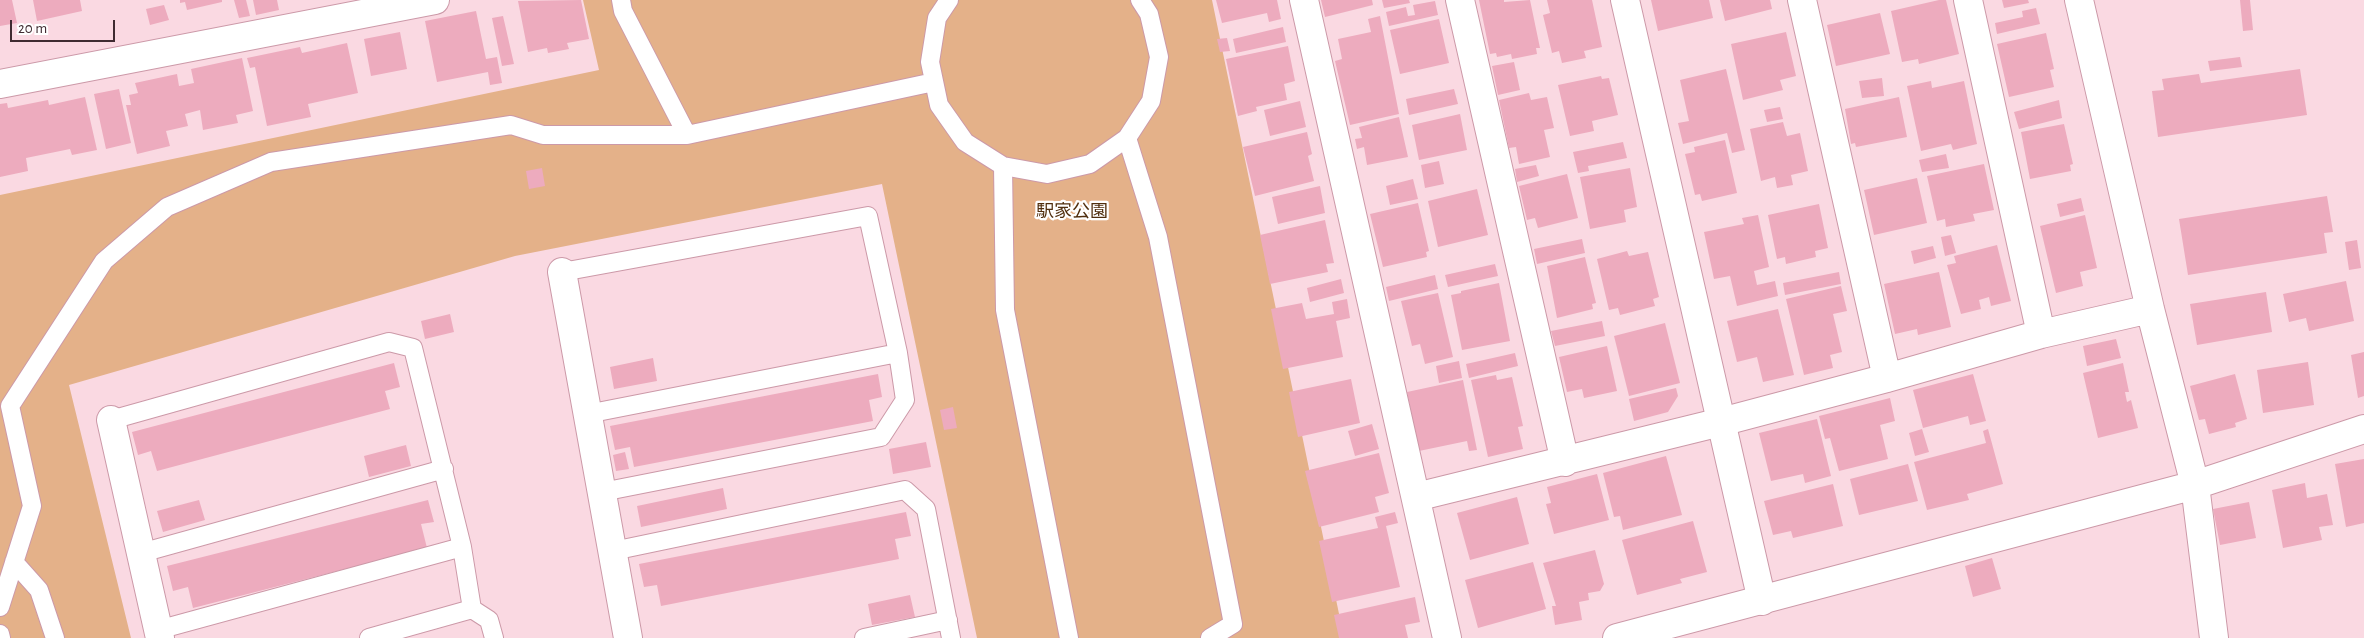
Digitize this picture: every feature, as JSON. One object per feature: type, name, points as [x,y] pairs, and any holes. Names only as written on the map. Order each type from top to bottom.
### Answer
[{"type":"street","points":[[0,84],[435,0]]},
{"type":"street","points":[[1304,0],[1447,638]]},
{"type":"street","points":[[1460,0],[1565,462]]},
{"type":"street","points":[[1625,0],[1762,601]]},
{"type":"street","points":[[1802,0],[1887,378]]},
{"type":"street","points":[[1968,0],[2041,334]]},
{"type":"street","points":[[2079,0],[2150,309],[2195,485],[2214,638]]},
{"type":"street","points":[[562,272],[628,638]]},
{"type":"street","points":[[1416,497],[1565,462],[1887,378],[2041,334],[2150,309]]},
{"type":"street","points":[[111,420],[159,634]]},
{"type":"street","points":[[1632,636],[2195,485],[2364,429]]},
{"type":"lane","points":[[621,0],[623,11],[687,134]]},
{"type":"lane","points":[[949,0],[937,18],[930,62],[939,106],[965,142],[1003,166],[1046,174],[1090,164],[1127,138],[1151,101],[1159,57],[1149,14],[1140,0]]},
{"type":"lane","points":[[0,607],[32,506],[10,406],[104,261],[167,207],[271,162],[511,125],[543,134],[687,134],[934,82]]},
{"type":"lane","points":[[1127,138],[1158,237],[1233,624],[1210,638]]},
{"type":"lane","points":[[1003,166],[1005,310],[1069,638]]},
{"type":"lane","points":[[562,272],[868,216],[898,353],[906,400],[881,437],[602,492]]},
{"type":"lane","points":[[111,420],[389,342],[413,348],[462,547],[472,609],[489,620],[494,638]]},
{"type":"lane","points":[[587,414],[898,353]]},
{"type":"lane","points":[[141,553],[444,469]]},
{"type":"lane","points":[[613,551],[906,490],[926,509],[951,638]]},
{"type":"lane","points":[[159,634],[462,547]]},
{"type":"lane","points":[[14,562],[39,590],[55,638]]},
{"type":"lane","points":[[369,638],[472,609]]},
{"type":"lane","points":[[864,638],[948,620]]},
{"type":"lane","points":[[0,634],[1,638]]},
{"type":"green space","name":"駅家公園","points":[[583,0],[1212,0],[1344,638],[977,638],[882,184],[515,256],[69,385],[131,638],[0,638],[0,195],[599,70]]},
{"type":"building","points":[[0,0],[12,0],[17,23],[0,26]]},
{"type":"building","points":[[33,0],[80,0],[82,11],[37,21]]},
{"type":"building","points":[[180,0],[222,0],[222,2],[187,10],[185,2],[180,3]]},
{"type":"building","points":[[234,0],[246,0],[250,16],[239,18]]},
{"type":"building","points":[[253,0],[277,0],[279,10],[256,15]]},
{"type":"building","points":[[581,0],[589,39],[567,43],[569,49],[548,53],[547,48],[528,52],[518,1]]},
{"type":"building","points":[[1216,0],[1277,0],[1281,19],[1269,22],[1267,13],[1222,23]]},
{"type":"building","points":[[1321,0],[1372,0],[1373,5],[1325,17]]},
{"type":"building","points":[[1382,0],[1409,0],[1410,3],[1384,8]]},
{"type":"building","points":[[1479,0],[1504,0],[1504,2],[1530,0],[1540,48],[1536,48],[1537,54],[1512,59],[1511,54],[1497,57],[1496,53],[1490,54]]},
{"type":"building","points":[[1547,0],[1592,0],[1602,47],[1584,51],[1586,58],[1562,63],[1559,51],[1552,53],[1543,15],[1550,13]]},
{"type":"building","points":[[1651,0],[1709,0],[1713,18],[1658,31]]},
{"type":"building","points":[[1720,0],[1770,0],[1772,9],[1725,21]]},
{"type":"building","points":[[1946,0],[1959,54],[1919,64],[1918,59],[1902,62],[1891,11]]},
{"type":"building","points":[[2002,0],[2028,0],[2029,3],[2004,8]]},
{"type":"building","points":[[2240,0],[2250,0],[2253,30],[2243,31]]},
{"type":"building","points":[[1435,1],[1438,15],[1389,26],[1386,12],[1406,7],[1408,16],[1415,15],[1413,5]]},
{"type":"building","points":[[164,5],[169,20],[150,25],[146,9]]},
{"type":"building","points":[[2036,8],[2040,24],[1997,34],[1995,23],[2023,17],[2022,11]]},
{"type":"building","points":[[476,11],[486,59],[497,57],[502,83],[490,85],[488,72],[437,82],[425,21]]},
{"type":"building","points":[[1880,13],[1890,54],[1836,66],[1827,25]]},
{"type":"building","points":[[503,16],[514,64],[502,66],[492,18]]},
{"type":"building","points":[[1380,16],[1399,114],[1350,125],[1335,61],[1342,59],[1338,39],[1371,32],[1368,19]]},
{"type":"building","points":[[1439,19],[1449,63],[1400,74],[1390,30]]},
{"type":"building","points":[[1283,27],[1286,42],[1236,53],[1233,39]]},
{"type":"building","points":[[400,32],[407,69],[371,76],[364,39]]},
{"type":"building","points":[[1786,32],[1796,76],[1780,80],[1783,90],[1743,100],[1731,44]]},
{"type":"building","points":[[2046,33],[2054,69],[2050,70],[2054,87],[2009,97],[1997,44]]},
{"type":"building","points":[[1227,38],[1230,51],[1220,52],[1217,39]]},
{"type":"building","points":[[347,43],[358,93],[308,104],[311,117],[267,126],[255,67],[250,68],[247,58],[300,47],[302,53]]},
{"type":"building","points":[[1288,46],[1295,81],[1284,84],[1287,100],[1256,107],[1257,111],[1238,116],[1226,59]]},
{"type":"building","points":[[2240,57],[2242,67],[2210,71],[2208,61]]},
{"type":"building","points":[[242,58],[253,111],[236,115],[238,123],[203,130],[200,110],[185,114],[188,126],[166,131],[170,146],[137,154],[126,105],[131,105],[129,95],[138,93],[135,83],[177,74],[179,86],[194,83],[191,69]]},
{"type":"building","points":[[1514,62],[1520,90],[1498,95],[1492,66]]},
{"type":"building","points":[[1726,69],[1745,150],[1732,153],[1727,133],[1683,144],[1678,123],[1689,121],[1680,80]]},
{"type":"building","points":[[2300,69],[2307,115],[2158,137],[2152,91],[2164,90],[2162,79],[2199,74],[2201,83]]},
{"type":"building","points":[[1601,76],[1602,79],[1609,78],[1618,115],[1592,121],[1594,131],[1570,136],[1558,85]]},
{"type":"building","points":[[1882,78],[1884,96],[1862,98],[1859,81]]},
{"type":"building","points":[[1931,81],[1932,88],[1964,81],[1977,144],[1953,150],[1951,144],[1921,151],[1907,86]]},
{"type":"building","points":[[119,89],[131,143],[106,149],[94,94]]},
{"type":"building","points":[[1454,89],[1458,104],[1409,115],[1406,99]]},
{"type":"building","points":[[1529,93],[1531,100],[1547,97],[1554,128],[1544,130],[1550,157],[1519,164],[1516,147],[1509,148],[1499,100]]},
{"type":"building","points":[[85,97],[97,150],[72,155],[70,149],[26,158],[28,171],[0,177],[0,104],[7,103],[8,108],[48,100],[49,105]]},
{"type":"building","points":[[1899,97],[1907,137],[1856,147],[1855,143],[1851,144],[1845,109]]},
{"type":"building","points":[[2059,100],[2062,118],[2019,129],[2014,112]]},
{"type":"building","points":[[1300,101],[1306,127],[1270,136],[1264,110]]},
{"type":"building","points":[[1780,107],[1783,119],[1767,122],[1764,110]]},
{"type":"building","points":[[1460,114],[1467,150],[1419,160],[1412,125]]},
{"type":"building","points":[[1399,117],[1408,157],[1367,165],[1364,147],[1357,149],[1355,139],[1362,138],[1359,127]]},
{"type":"building","points":[[1783,122],[1787,136],[1800,133],[1808,171],[1791,175],[1793,185],[1777,188],[1775,177],[1761,181],[1750,129]]},
{"type":"building","points":[[2064,124],[2073,164],[2070,165],[2071,171],[2030,179],[2021,132]]},
{"type":"building","points":[[1307,132],[1312,154],[1308,156],[1314,181],[1255,196],[1243,147]]},
{"type":"building","points":[[1725,140],[1737,193],[1702,201],[1700,194],[1695,195],[1685,154],[1695,152],[1694,147]]},
{"type":"building","points":[[1623,142],[1627,158],[1588,166],[1589,171],[1578,173],[1573,152]]},
{"type":"building","points":[[1946,154],[1949,168],[1922,172],[1919,160]]},
{"type":"building","points":[[1439,161],[1444,184],[1425,188],[1421,165]]},
{"type":"building","points":[[1984,164],[1994,210],[1973,214],[1975,221],[1946,227],[1945,219],[1937,221],[1927,176]]},
{"type":"building","points":[[1536,165],[1539,176],[1517,182],[1515,169]]},
{"type":"building","points":[[542,168],[545,186],[529,189],[526,171]]},
{"type":"building","points":[[1630,168],[1637,207],[1624,210],[1626,222],[1590,229],[1580,177]]},
{"type":"building","points":[[1567,174],[1578,218],[1538,228],[1535,218],[1527,220],[1519,186]]},
{"type":"building","points":[[1917,178],[1927,223],[1874,235],[1864,190]]},
{"type":"building","points":[[1413,179],[1418,199],[1390,205],[1386,186]]},
{"type":"building","points":[[1320,186],[1325,213],[1278,224],[1272,197]]},
{"type":"building","points":[[1477,189],[1488,235],[1438,247],[1428,201]]},
{"type":"building","points":[[2327,196],[2333,232],[2324,233],[2327,253],[2188,275],[2179,219]]},
{"type":"building","points":[[2081,198],[2084,211],[2060,217],[2057,204]]},
{"type":"building","points":[[1418,203],[1429,251],[1426,252],[1427,257],[1383,267],[1370,214]]},
{"type":"building","points":[[1819,204],[1828,248],[1815,251],[1816,257],[1786,264],[1785,257],[1777,259],[1768,215]]},
{"type":"building","points":[[1758,215],[1769,267],[1754,271],[1757,285],[1775,281],[1778,296],[1737,306],[1730,276],[1714,279],[1704,232],[1744,224],[1742,218]]},
{"type":"building","points":[[2085,215],[2097,268],[2080,272],[2083,286],[2056,293],[2040,226]]},
{"type":"building","points":[[1325,220],[1334,263],[1326,264],[1328,272],[1270,284],[1260,235]]},
{"type":"building","points":[[1951,235],[1956,253],[1945,256],[1941,237]]},
{"type":"building","points":[[1582,239],[1585,253],[1537,264],[1534,249]]},
{"type":"building","points":[[2357,240],[2361,268],[2349,270],[2345,242]]},
{"type":"building","points":[[1997,245],[2011,301],[1991,306],[1989,297],[1979,300],[1981,309],[1961,314],[1947,265],[1956,263],[1954,256]]},
{"type":"building","points":[[1933,246],[1936,258],[1914,264],[1911,251]]},
{"type":"building","points":[[1627,251],[1629,256],[1648,252],[1659,297],[1653,299],[1655,306],[1620,315],[1618,308],[1609,310],[1597,259]]},
{"type":"building","points":[[1585,257],[1596,303],[1592,304],[1593,309],[1557,318],[1547,266]]},
{"type":"building","points":[[1495,264],[1498,276],[1448,287],[1445,275]]},
{"type":"building","points":[[1839,272],[1841,284],[1785,295],[1783,283]]},
{"type":"building","points":[[1939,272],[1951,327],[1918,335],[1917,329],[1895,334],[1884,284]]},
{"type":"building","points":[[1435,275],[1438,289],[1389,301],[1386,287]]},
{"type":"building","points":[[1341,279],[1344,293],[1310,302],[1307,288]]},
{"type":"building","points":[[2346,281],[2354,321],[2309,331],[2306,318],[2289,322],[2283,294]]},
{"type":"building","points":[[1499,283],[1510,341],[1462,350],[1451,295]]},
{"type":"building","points":[[1841,286],[1847,311],[1833,314],[1842,352],[1830,355],[1833,368],[1804,375],[1786,299]]},
{"type":"building","points":[[2266,292],[2272,332],[2197,345],[2190,304]]},
{"type":"building","points":[[1438,293],[1453,357],[1425,364],[1420,344],[1412,346],[1401,301]]},
{"type":"building","points":[[1347,299],[1350,318],[1336,321],[1343,357],[1283,369],[1271,309],[1302,303],[1306,319],[1334,314],[1332,302]]},
{"type":"building","points":[[1778,309],[1794,375],[1763,382],[1757,357],[1737,362],[1727,321]]},
{"type":"building","points":[[450,314],[454,332],[425,339],[421,321]]},
{"type":"building","points":[[1602,321],[1605,336],[1555,346],[1551,331]]},
{"type":"building","points":[[1665,323],[1680,383],[1629,396],[1614,336]]},
{"type":"building","points":[[2116,339],[2121,358],[2087,366],[2083,346]]},
{"type":"building","points":[[1607,346],[1617,391],[1584,398],[1582,389],[1567,392],[1559,357]]},
{"type":"building","points":[[2364,352],[2364,396],[2358,398],[2351,355]]},
{"type":"building","points":[[1515,353],[1518,366],[1469,378],[1466,364]]},
{"type":"building","points":[[653,358],[657,381],[614,389],[610,367]]},
{"type":"building","points":[[1459,361],[1462,378],[1439,383],[1436,366]]},
{"type":"building","points":[[2308,362],[2314,405],[2263,413],[2257,370]]},
{"type":"building","points":[[394,363],[400,387],[385,391],[390,409],[157,471],[151,451],[138,455],[132,432]]},
{"type":"building","points":[[2123,363],[2129,392],[2125,392],[2127,402],[2131,400],[2138,428],[2098,438],[2083,373]]},
{"type":"building","points":[[878,374],[882,397],[869,400],[873,421],[634,467],[630,447],[615,450],[610,426]]},
{"type":"building","points":[[1973,374],[1986,421],[1970,425],[1968,416],[1923,428],[1913,390]]},
{"type":"building","points":[[2235,374],[2247,419],[2235,423],[2236,427],[2209,434],[2205,419],[2199,420],[2190,386]]},
{"type":"building","points":[[1496,375],[1497,380],[1512,377],[1523,426],[1518,427],[1523,449],[1488,457],[1471,380]]},
{"type":"building","points":[[1351,379],[1360,423],[1298,437],[1289,392]]},
{"type":"building","points":[[1463,380],[1477,450],[1469,451],[1467,441],[1419,451],[1407,392]]},
{"type":"building","points":[[1676,388],[1678,396],[1668,412],[1634,421],[1629,399]]},
{"type":"building","points":[[1890,398],[1895,421],[1880,425],[1888,459],[1839,471],[1830,438],[1825,439],[1819,416]]},
{"type":"building","points":[[953,407],[957,428],[944,430],[940,410]]},
{"type":"building","points":[[1817,419],[1831,476],[1805,483],[1803,474],[1771,481],[1759,433]]},
{"type":"building","points":[[1372,424],[1379,449],[1355,456],[1348,431]]},
{"type":"building","points":[[1922,429],[1929,452],[1915,456],[1909,433]]},
{"type":"building","points":[[1988,429],[2003,484],[1967,494],[1969,500],[1927,510],[1914,462],[1986,443],[1983,431]]},
{"type":"building","points":[[926,442],[931,467],[893,474],[889,449]]},
{"type":"building","points":[[406,445],[411,466],[369,477],[364,456]]},
{"type":"building","points":[[625,452],[629,469],[616,471],[613,455]]},
{"type":"building","points":[[1379,453],[1389,493],[1375,497],[1379,512],[1319,527],[1305,471]]},
{"type":"building","points":[[1666,456],[1682,515],[1623,530],[1620,516],[1614,517],[1603,473]]},
{"type":"building","points":[[2364,459],[2364,523],[2346,527],[2335,464]]},
{"type":"building","points":[[1908,464],[1918,501],[1859,515],[1850,479]]},
{"type":"building","points":[[1597,474],[1609,520],[1554,534],[1546,504],[1551,503],[1547,487]]},
{"type":"building","points":[[2305,483],[2307,498],[2327,494],[2333,525],[2319,527],[2322,540],[2283,548],[2272,490]]},
{"type":"building","points":[[1833,484],[1843,526],[1793,538],[1791,531],[1773,535],[1764,501]]},
{"type":"building","points":[[723,488],[727,509],[641,527],[637,506]]},
{"type":"building","points":[[1517,497],[1529,544],[1470,560],[1457,513]]},
{"type":"building","points":[[199,500],[205,520],[163,532],[157,511]]},
{"type":"building","points":[[428,500],[434,522],[421,524],[427,548],[193,608],[188,587],[173,591],[167,566]]},
{"type":"building","points":[[2249,502],[2256,538],[2220,545],[2213,509]]},
{"type":"building","points":[[906,512],[911,536],[895,539],[899,559],[661,606],[657,585],[644,587],[639,564]]},
{"type":"building","points":[[1395,512],[1398,523],[1386,526],[1400,587],[1332,602],[1319,541],[1378,528],[1375,517]]},
{"type":"building","points":[[1693,521],[1707,572],[1680,579],[1682,583],[1637,595],[1622,540]]},
{"type":"building","points":[[1595,550],[1604,584],[1600,591],[1588,593],[1589,600],[1579,602],[1582,620],[1555,625],[1552,606],[1556,606],[1543,563]]},
{"type":"building","points":[[1992,558],[2001,589],[1973,597],[1965,566]]},
{"type":"building","points":[[1533,562],[1546,609],[1478,628],[1465,580]]},
{"type":"building","points":[[910,595],[915,617],[872,625],[868,604]]},
{"type":"building","points":[[1415,597],[1420,622],[1405,625],[1408,638],[1339,638],[1334,615]]}]
